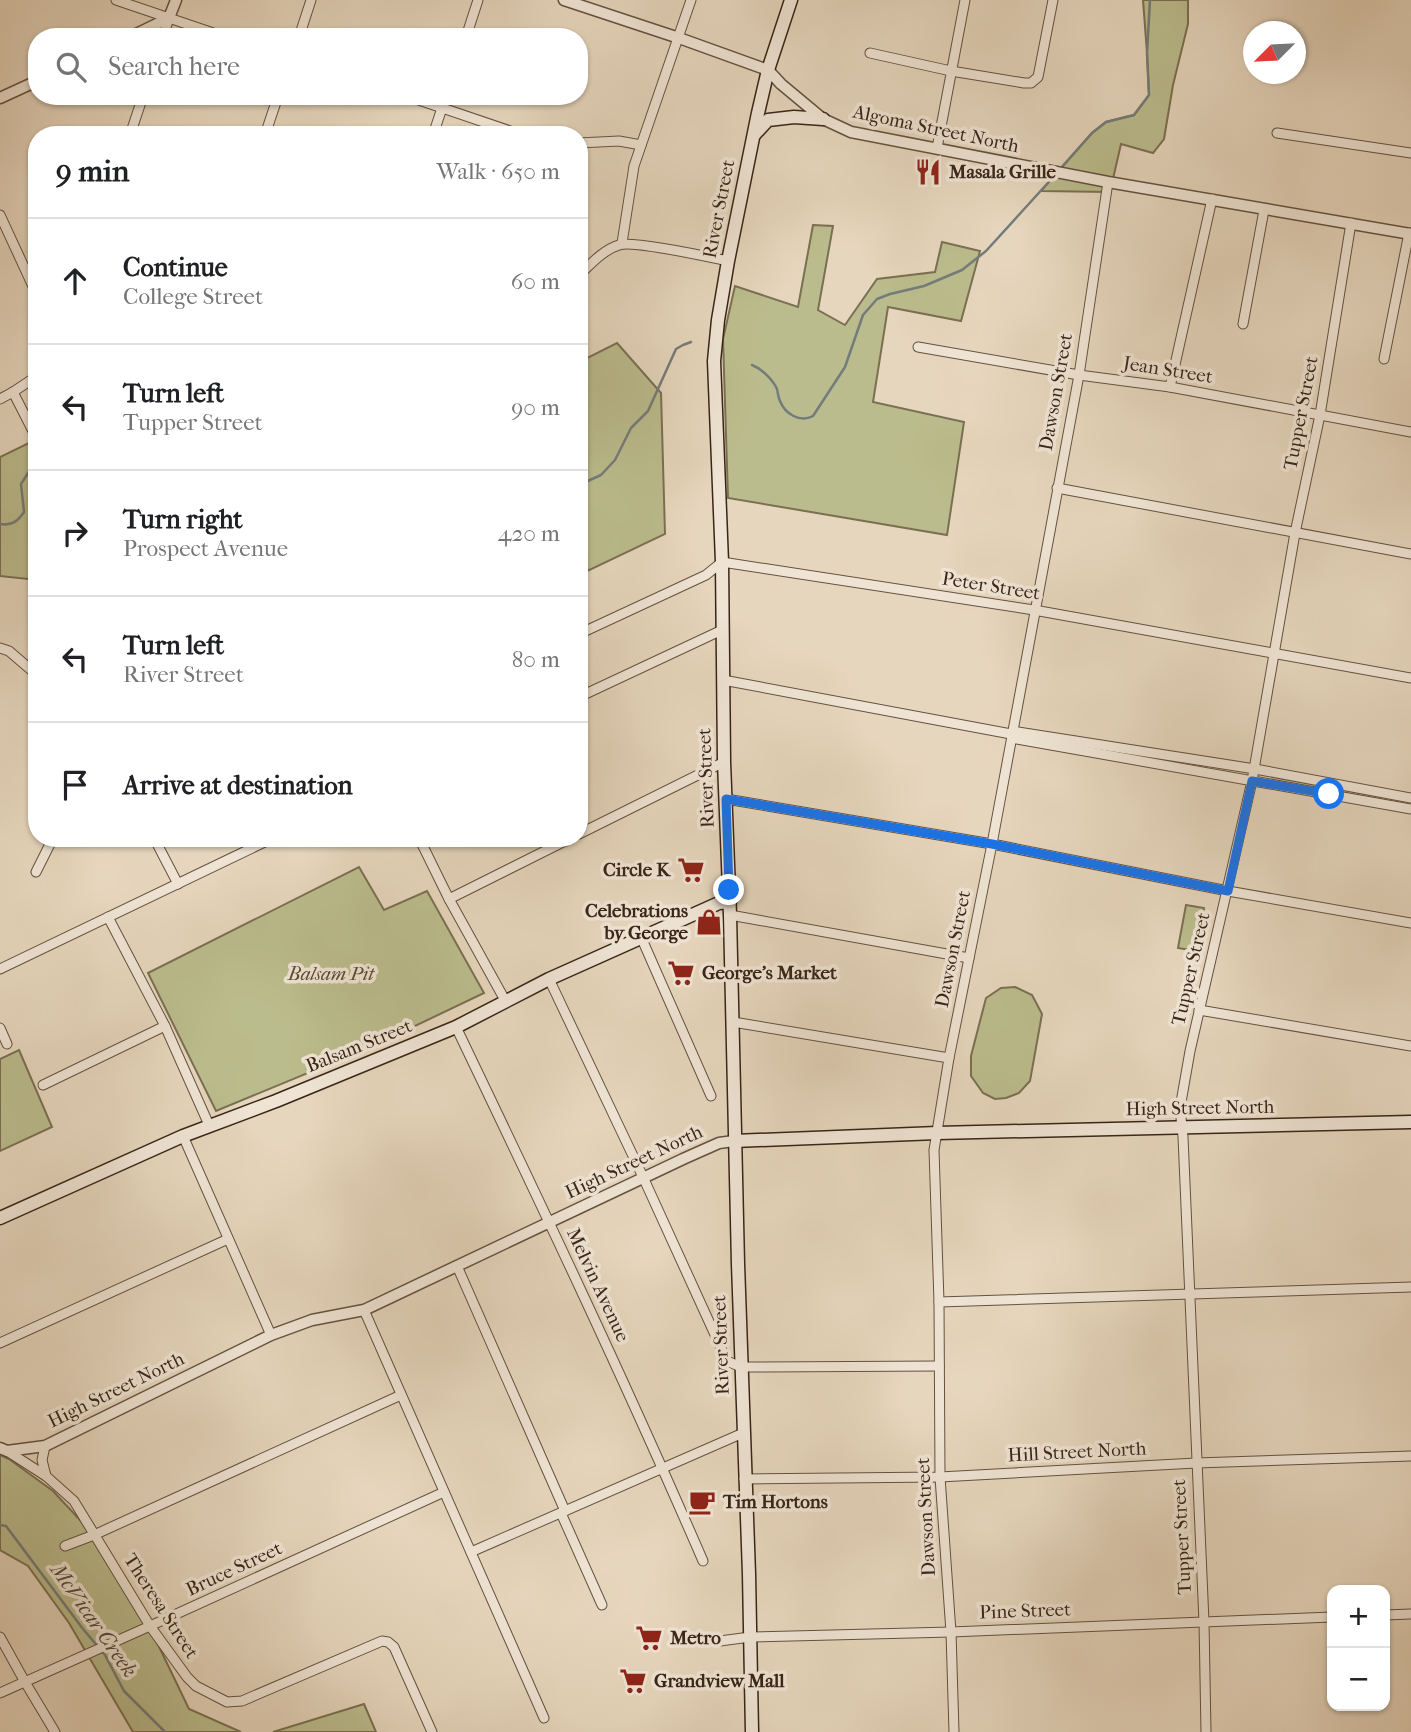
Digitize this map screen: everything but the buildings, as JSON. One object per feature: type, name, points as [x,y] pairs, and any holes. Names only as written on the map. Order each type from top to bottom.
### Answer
[{"type":"main road","name":"River Street","points":[[752,1732],[724,762],[722,562],[714,361],[728,261],[754,136],[768,71],[791,0]]},
{"type":"main road","points":[[754,136],[768,120],[794,117],[823,119]]},
{"type":"main road","name":"Balsam Street","points":[[0,1218],[209,1125],[276,1101],[456,1027],[549,979],[719,903],[730,909]]},
{"type":"main road","name":"High Street North","points":[[734,1140],[1411,1122]]},
{"type":"street","points":[[116,0],[198,28]]},
{"type":"street","points":[[166,28],[176,0]]},
{"type":"street","points":[[302,28],[311,0]]},
{"type":"street","points":[[469,28],[478,0]]},
{"type":"street","name":"Algoma Street North","points":[[564,0],[768,71],[823,119],[851,132],[1108,182],[1410,234]]},
{"type":"street","points":[[622,243],[634,166],[691,0]]},
{"type":"street","points":[[937,148],[965,0]]},
{"type":"street","points":[[870,53],[951,71],[1031,83],[1040,72],[1053,0]]},
{"type":"street","points":[[148,28],[169,18]]},
{"type":"street","points":[[0,98],[28,85]]},
{"type":"street","points":[[133,126],[140,105]]},
{"type":"street","points":[[268,126],[275,105]]},
{"type":"street","points":[[433,105],[495,126]]},
{"type":"street","points":[[436,126],[443,105]]},
{"type":"street","points":[[1277,133],[1411,153]]},
{"type":"street","points":[[588,143],[619,141],[641,145]]},
{"type":"street","name":"Dawson Street","points":[[954,1732],[951,1632],[940,1477],[939,1302],[934,1150],[949,1058],[992,844],[1079,375],[1108,182]]},
{"type":"street","points":[[1170,387],[1213,199]]},
{"type":"street","points":[[1243,324],[1264,210]]},
{"type":"street","points":[[0,215],[28,276]]},
{"type":"street","name":"Tupper Street","points":[[1206,1732],[1204,1622],[1180,1108],[1199,1010],[1255,769],[1352,223]]},
{"type":"street","points":[[1384,359],[1410,234]]},
{"type":"street","points":[[588,267],[605,251],[622,243],[728,261]]},
{"type":"street","name":"Jean Street","points":[[918,347],[1079,375],[1170,387],[1411,432]]},
{"type":"street","points":[[0,399],[28,382]]},
{"type":"street","points":[[13,393],[28,422]]},
{"type":"street","points":[[1057,488],[1411,554]]},
{"type":"street","points":[[588,630],[706,575],[722,562]]},
{"type":"street","name":"Peter Street","points":[[722,562],[1034,610],[1411,678]]},
{"type":"street","points":[[588,692],[722,631]]},
{"type":"street","points":[[0,648],[28,668]]},
{"type":"street","points":[[723,680],[1011,734],[1018,732],[1255,769],[1411,798]]},
{"type":"street","points":[[1011,734],[1017,739],[1411,809]]},
{"type":"street","points":[[588,830],[724,762]]},
{"type":"street","points":[[1329,794],[1332,784]]},
{"type":"street","points":[[726,799],[992,844],[1228,891],[1411,923]]},
{"type":"street","points":[[36,872],[48,847]]},
{"type":"street","points":[[159,847],[178,884]]},
{"type":"street","points":[[0,969],[255,847]]},
{"type":"street","points":[[423,847],[506,1002]]},
{"type":"street","points":[[449,899],[553,847]]},
{"type":"street","points":[[730,909],[969,958]]},
{"type":"street","points":[[108,917],[165,1026],[209,1125]]},
{"type":"street","points":[[641,937],[711,1096]]},
{"type":"street","points":[[549,979],[726,1361],[741,1367],[939,1366]]},
{"type":"street","points":[[1199,1010],[1411,1046]]},
{"type":"street","points":[[733,1022],[949,1058]]},
{"type":"street","points":[[43,1085],[165,1026]]},
{"type":"street","name":"Melvin Avenue","points":[[456,1027],[550,1223],[703,1561]]},
{"type":"street","points":[[0,1028],[7,1044]]},
{"type":"street","points":[[183,1136],[271,1335]]},
{"type":"street","name":"High Street North","points":[[4,1450],[45,1446],[271,1335],[312,1321],[364,1310],[643,1177],[719,1143],[734,1140]]},
{"type":"street","points":[[0,1343],[228,1239]]},
{"type":"street","points":[[457,1266],[602,1605]]},
{"type":"street","points":[[939,1302],[1411,1287]]},
{"type":"street","points":[[364,1310],[544,1718]]},
{"type":"street","points":[[65,1546],[401,1395]]},
{"type":"street","points":[[471,1552],[743,1433]]},
{"type":"street","points":[[45,1446],[42,1460],[46,1476]]},
{"type":"street","name":"Theresa Street","points":[[4,1450],[46,1476],[74,1501],[150,1626],[176,1664],[196,1686],[227,1702],[242,1702],[382,1641],[394,1647],[432,1732]]},
{"type":"street","name":"Hill Street North","points":[[744,1479],[940,1477],[1196,1463],[1411,1456]]},
{"type":"street","name":"Bruce Street","points":[[0,1693],[444,1492]]},
{"type":"street","points":[[1390,1615],[1411,1614]]},
{"type":"street","name":"Pine Street","points":[[720,1642],[750,1637],[1327,1617]]},
{"type":"street","points":[[0,1637],[55,1732]]},
{"type":"green space","points":[[1143,0],[1188,0],[1188,24],[1173,85],[1164,139],[1153,153],[1121,144],[1110,192],[1041,191],[1092,133],[1106,122],[1134,115],[1149,95]]},
{"type":"green space","points":[[813,225],[833,226],[818,310],[845,325],[877,279],[935,272],[942,242],[980,251],[961,321],[888,307],[873,402],[964,422],[947,535],[728,498],[723,339],[735,286],[798,307]]},
{"type":"green space","points":[[617,343],[661,393],[665,534],[588,571],[588,358]]},
{"type":"green space","points":[[28,443],[28,579],[0,576],[0,457]]},
{"type":"green space","name":"Balsam Pit","points":[[359,867],[384,910],[427,891],[484,993],[373,1046],[216,1111],[148,973]]},
{"type":"green space","points":[[1186,905],[1204,908],[1196,951],[1178,948]]},
{"type":"green space","points":[[1015,987],[1032,995],[1042,1014],[1030,1081],[1019,1093],[995,1099],[983,1093],[971,1076],[971,1056],[986,998],[1001,988]]},
{"type":"green space","points":[[19,1050],[52,1127],[0,1151],[0,1059]]},
{"type":"green space","points":[[0,1455],[53,1491],[94,1535],[150,1628],[189,1709],[241,1732],[133,1732],[69,1623],[28,1566],[0,1550]]},
{"type":"green space","points":[[364,1704],[376,1732],[273,1732]]},
{"type":"waterway","name":"McVicar Creek","points":[[1060,169],[1092,133],[1106,122],[1134,115],[1149,95],[1147,53],[1150,0]]},
{"type":"waterway","name":"McVicar Creek","points":[[752,365],[773,382],[782,406],[789,413],[798,418],[813,416],[845,367],[863,315],[877,299],[924,286],[962,270],[986,251],[1056,174]]},
{"type":"waterway","name":"McVicar Creek","points":[[588,481],[601,475],[615,460],[631,428],[648,411],[676,349],[691,342]]},
{"type":"waterway","name":"McVicar Creek","points":[[0,524],[14,522],[24,512],[21,484],[28,473]]},
{"type":"waterway","name":"McVicar Creek","points":[[0,1525],[6,1526],[105,1655],[124,1691],[165,1732]]},
{"type":"place","name":"Masala Grille","points":[[928,172]]},
{"type":"place","name":"Circle K","points":[[691,870]]},
{"type":"place","name":"Celebrations by George","points":[[709,922]]},
{"type":"place","name":"George's Market","points":[[681,973]]},
{"type":"place","name":"Tim Hortons","points":[[702,1502]]},
{"type":"place","name":"Metro","points":[[649,1638]]},
{"type":"place","name":"Grandview Mall","points":[[633,1681]]},
{"type":"route","points":[[729,890],[726,799],[992,844],[1228,891],[1252,781],[1329,794]]}]
